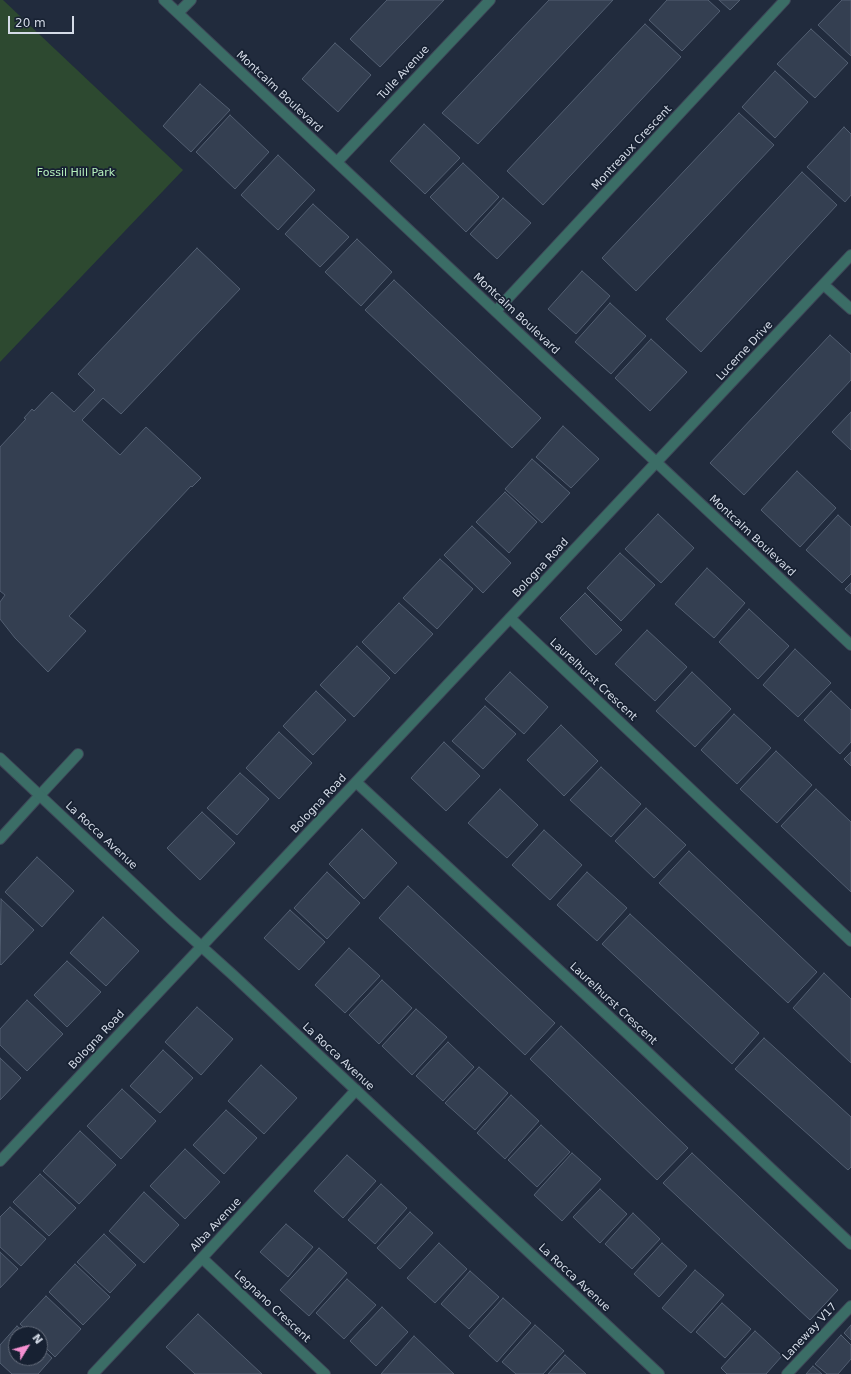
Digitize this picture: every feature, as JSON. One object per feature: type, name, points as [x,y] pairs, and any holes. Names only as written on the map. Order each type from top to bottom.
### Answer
[{"type":"street","name":"Montcalm Boulevard","points":[[164,0],[851,645]]},
{"type":"street","points":[[178,13],[191,0]]},
{"type":"street","name":"Tulle Avenue","points":[[337,162],[490,0]]},
{"type":"street","name":"Montreaux Crescent","points":[[496,311],[786,0]]},
{"type":"street","name":"Lucerne Drive","points":[[656,462],[851,255]]},
{"type":"street","points":[[824,285],[851,309]]},
{"type":"street","name":"Bologna Road","points":[[0,1162],[656,462]]},
{"type":"street","name":"Laurelhurst Crescent","points":[[510,618],[851,941]]},
{"type":"street","points":[[0,839],[78,754]]},
{"type":"street","name":"La Rocca Avenue","points":[[0,758],[659,1374]]},
{"type":"street","name":"Laurelhurst Crescent","points":[[356,782],[851,1244]]},
{"type":"street","name":"Alba Avenue","points":[[93,1374],[356,1090]]},
{"type":"street","name":"Legnano Crescent","points":[[202,1258],[325,1374]]},
{"type":"street","name":"Laneway V17","points":[[787,1374],[851,1306]]},
{"type":"green space","name":"Fossil Hill Park","points":[[0,0],[3,0],[183,170],[0,362]]},
{"type":"building","points":[[387,0],[444,0],[380,67],[350,39]]},
{"type":"building","points":[[549,0],[613,0],[478,144],[442,113]]},
{"type":"building","points":[[667,0],[708,0],[720,11],[682,51],[649,20]]},
{"type":"building","points":[[719,0],[740,0],[730,10]]},
{"type":"building","points":[[842,0],[851,0],[851,56],[818,25]]},
{"type":"building","points":[[645,24],[681,57],[543,205],[507,171]]},
{"type":"building","points":[[811,29],[848,63],[815,98],[777,64]]},
{"type":"building","points":[[335,43],[371,75],[338,112],[302,79]]},
{"type":"building","points":[[775,71],[808,102],[775,138],[742,107]]},
{"type":"building","points":[[200,84],[230,110],[191,152],[163,126]]},
{"type":"building","points":[[739,113],[774,145],[636,291],[602,258]]},
{"type":"building","points":[[230,115],[269,152],[235,189],[196,152]]},
{"type":"building","points":[[424,124],[460,158],[425,194],[390,161]]},
{"type":"building","points":[[844,127],[851,134],[851,195],[845,202],[807,167]]},
{"type":"building","points":[[278,155],[315,190],[278,230],[241,195]]},
{"type":"building","points":[[463,163],[499,197],[466,232],[430,197]]},
{"type":"building","points":[[802,172],[837,205],[701,352],[666,319]]},
{"type":"building","points":[[503,198],[531,223],[497,259],[470,234]]},
{"type":"building","points":[[313,204],[349,237],[320,267],[285,234]]},
{"type":"building","points":[[357,239],[392,272],[361,306],[325,272]]},
{"type":"building","points":[[197,248],[240,289],[121,414],[103,398],[82,420],[120,455],[146,427],[201,478],[192,487],[191,486],[69,616],[86,631],[48,672],[15,638],[0,619],[0,602],[5,595],[0,591],[0,447],[26,419],[24,418],[32,409],[34,411],[52,392],[74,412],[95,390],[78,374]]},
{"type":"building","points":[[582,271],[610,296],[576,334],[548,309]]},
{"type":"building","points":[[394,280],[541,418],[512,448],[365,310]]},
{"type":"building","points":[[610,303],[646,336],[611,374],[575,342]]},
{"type":"building","points":[[830,335],[851,354],[851,380],[744,495],[710,463]]},
{"type":"building","points":[[651,339],[687,372],[650,411],[615,378]]},
{"type":"building","points":[[851,412],[851,450],[832,432]]},
{"type":"building","points":[[563,426],[599,459],[571,488],[536,457]]},
{"type":"building","points":[[532,459],[570,493],[542,523],[505,489]]},
{"type":"building","points":[[797,471],[836,508],[800,547],[761,510]]},
{"type":"building","points":[[505,492],[537,522],[509,553],[476,522]]},
{"type":"building","points":[[658,514],[694,548],[661,583],[625,549]]},
{"type":"building","points":[[838,515],[851,527],[851,574],[842,583],[806,550]]},
{"type":"building","points":[[472,526],[511,563],[483,593],[444,555]]},
{"type":"building","points":[[620,553],[655,585],[621,621],[587,588]]},
{"type":"building","points":[[440,559],[473,589],[437,629],[403,598]]},
{"type":"building","points":[[707,568],[745,603],[714,638],[675,604]]},
{"type":"building","points":[[851,583],[851,594],[845,589]]},
{"type":"building","points":[[585,593],[622,630],[596,655],[560,618]]},
{"type":"building","points":[[399,603],[433,634],[395,674],[362,642]]},
{"type":"building","points":[[749,609],[789,646],[758,679],[719,642]]},
{"type":"building","points":[[647,630],[687,667],[655,701],[615,664]]},
{"type":"building","points":[[357,646],[390,678],[354,717],[320,685]]},
{"type":"building","points":[[795,649],[831,683],[798,717],[763,685]]},
{"type":"building","points":[[510,672],[548,707],[524,734],[485,699]]},
{"type":"building","points":[[692,672],[731,709],[695,747],[656,711]]},
{"type":"building","points":[[316,691],[346,720],[313,755],[283,726]]},
{"type":"building","points":[[831,691],[851,710],[851,742],[840,754],[804,720]]},
{"type":"building","points":[[485,706],[516,734],[483,769],[452,741]]},
{"type":"building","points":[[734,714],[771,748],[737,784],[701,750]]},
{"type":"building","points":[[561,725],[598,761],[564,796],[527,760]]},
{"type":"building","points":[[279,732],[312,763],[279,799],[246,768]]},
{"type":"building","points":[[444,742],[480,776],[446,811],[411,778]]},
{"type":"building","points":[[776,751],[812,785],[777,823],[740,789]]},
{"type":"building","points":[[851,752],[851,766],[844,759]]},
{"type":"building","points":[[601,767],[641,804],[611,837],[570,800]]},
{"type":"building","points":[[240,773],[269,799],[237,835],[207,808]]},
{"type":"building","points":[[500,789],[538,825],[507,858],[468,823]]},
{"type":"building","points":[[816,789],[851,822],[851,892],[781,826]]},
{"type":"building","points":[[646,808],[686,845],[654,878],[615,841]]},
{"type":"building","points":[[202,812],[235,843],[200,880],[167,848]]},
{"type":"building","points":[[362,829],[397,863],[364,899],[329,864]]},
{"type":"building","points":[[544,830],[582,865],[550,900],[512,865]]},
{"type":"building","points":[[689,851],[817,972],[788,1003],[659,883]]},
{"type":"building","points":[[37,857],[74,891],[42,927],[5,892]]},
{"type":"building","points":[[327,872],[360,903],[327,939],[294,908]]},
{"type":"building","points":[[587,872],[627,908],[597,941],[557,905]]},
{"type":"building","points":[[408,886],[555,1023],[525,1055],[379,918]]},
{"type":"building","points":[[1,899],[34,930],[1,965],[0,964]]},
{"type":"building","points":[[290,910],[325,942],[299,970],[264,938]]},
{"type":"building","points":[[630,914],[759,1033],[732,1064],[602,944]]},
{"type":"building","points":[[103,917],[139,951],[106,986],[70,953]]},
{"type":"building","points":[[349,948],[380,976],[345,1013],[315,985]]},
{"type":"building","points":[[67,961],[101,992],[67,1027],[34,995]]},
{"type":"building","points":[[824,973],[851,999],[851,1063],[793,1008]]},
{"type":"building","points":[[382,980],[412,1008],[379,1044],[349,1015]]},
{"type":"building","points":[[27,1000],[63,1034],[27,1071],[0,1045],[0,1029]]},
{"type":"building","points":[[197,1007],[233,1039],[201,1075],[165,1042]]},
{"type":"building","points":[[416,1009],[447,1037],[412,1075],[382,1046]]},
{"type":"building","points":[[561,1026],[688,1148],[657,1180],[530,1059]]},
{"type":"building","points":[[764,1038],[851,1117],[851,1167],[848,1170],[735,1069]]},
{"type":"building","points":[[448,1042],[474,1067],[443,1101],[416,1076]]},
{"type":"building","points":[[163,1050],[193,1078],[160,1113],[130,1086]]},
{"type":"building","points":[[0,1058],[21,1078],[0,1100]]},
{"type":"building","points":[[261,1065],[297,1098],[264,1134],[228,1101]]},
{"type":"building","points":[[479,1067],[508,1093],[475,1130],[445,1103]]},
{"type":"building","points":[[122,1089],[156,1121],[121,1159],[87,1126]]},
{"type":"building","points":[[511,1095],[539,1121],[505,1159],[477,1133]]},
{"type":"building","points":[[226,1110],[257,1138],[224,1174],[193,1145]]},
{"type":"building","points":[[541,1125],[570,1152],[537,1187],[508,1160]]},
{"type":"building","points":[[80,1131],[116,1165],[79,1204],[43,1171]]},
{"type":"building","points":[[185,1149],[220,1182],[185,1219],[150,1186]]},
{"type":"building","points":[[572,1153],[601,1179],[562,1221],[534,1195]]},
{"type":"building","points":[[692,1153],[838,1290],[810,1320],[663,1183]]},
{"type":"building","points":[[347,1155],[376,1181],[343,1218],[314,1191]]},
{"type":"building","points":[[40,1174],[76,1208],[49,1236],[13,1202]]},
{"type":"building","points":[[381,1184],[407,1208],[375,1244],[348,1220]]},
{"type":"building","points":[[600,1189],[627,1214],[600,1243],[573,1217]]},
{"type":"building","points":[[144,1192],[179,1225],[144,1263],[109,1231]]},
{"type":"building","points":[[10,1207],[46,1239],[21,1266],[0,1247],[0,1217]]},
{"type":"building","points":[[410,1212],[433,1233],[400,1269],[377,1248]]},
{"type":"building","points":[[633,1213],[660,1239],[632,1269],[605,1244]]},
{"type":"building","points":[[286,1224],[313,1247],[288,1277],[260,1252]]},
{"type":"building","points":[[104,1234],[136,1265],[110,1293],[77,1262]]},
{"type":"building","points":[[439,1243],[467,1269],[435,1303],[407,1278]]},
{"type":"building","points":[[662,1243],[687,1266],[659,1297],[634,1274]]},
{"type":"building","points":[[319,1248],[347,1273],[309,1316],[280,1290]]},
{"type":"building","points":[[0,1252],[18,1269],[0,1288]]},
{"type":"building","points":[[75,1264],[110,1297],[83,1325],[49,1292]]},
{"type":"building","points":[[695,1270],[724,1295],[691,1333],[662,1308]]},
{"type":"building","points":[[470,1271],[499,1297],[469,1329],[441,1304]]},
{"type":"building","points":[[347,1279],[376,1305],[344,1339],[316,1313]]},
{"type":"building","points":[[46,1296],[81,1329],[55,1357],[48,1350],[48,1326],[22,1326],[20,1324]]},
{"type":"building","points":[[503,1298],[531,1323],[497,1362],[469,1336]]},
{"type":"building","points":[[722,1303],[751,1329],[725,1358],[696,1332]]},
{"type":"building","points":[[382,1307],[408,1332],[376,1366],[350,1341]]},
{"type":"building","points":[[198,1314],[262,1374],[195,1374],[166,1347]]},
{"type":"building","points":[[535,1325],[564,1351],[543,1374],[516,1374],[502,1362]]},
{"type":"building","points":[[851,1325],[851,1340],[844,1333]]},
{"type":"building","points":[[755,1331],[782,1356],[766,1374],[727,1374],[721,1368]]},
{"type":"building","points":[[841,1335],[851,1345],[851,1359],[838,1374],[827,1374],[815,1364]]},
{"type":"building","points":[[8,1336],[8,1366],[45,1366],[38,1374],[12,1374],[0,1363],[0,1345]]},
{"type":"building","points":[[414,1336],[454,1374],[381,1374]]},
{"type":"building","points":[[48,1354],[52,1358],[48,1363]]},
{"type":"building","points":[[565,1355],[586,1374],[548,1374]]},
{"type":"building","points":[[813,1366],[822,1374],[806,1374]]}]
